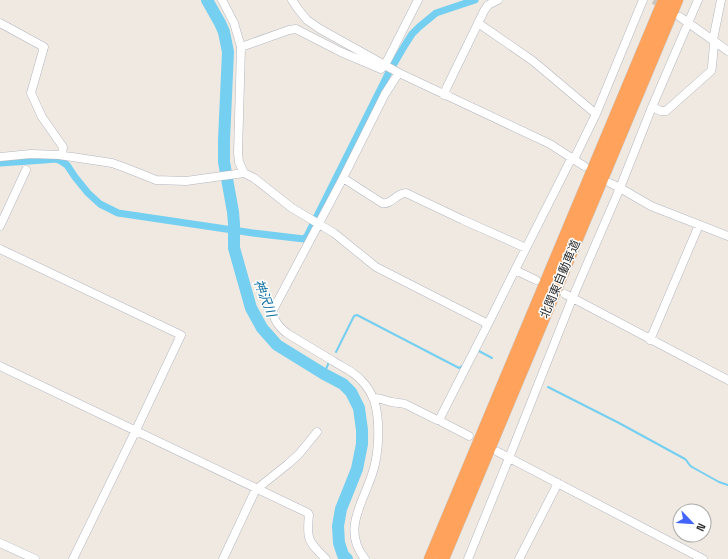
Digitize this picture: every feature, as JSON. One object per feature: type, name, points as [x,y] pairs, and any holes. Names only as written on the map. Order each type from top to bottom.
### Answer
[{"type":"highway","name":"北関東自動車道","points":[[430,559],[664,0]]},
{"type":"highway","name":"北関東自動車道","points":[[443,559],[678,0]]},
{"type":"street","points":[[222,0],[234,23],[241,47],[238,153],[241,173]]},
{"type":"street","points":[[292,0],[306,20],[320,29],[386,66],[444,95],[550,144],[584,166]]},
{"type":"street","points":[[241,47],[293,28],[341,52],[382,69],[386,66],[418,0]]},
{"type":"street","points":[[444,95],[484,11],[488,5],[498,0]]},
{"type":"street","points":[[440,420],[514,270],[560,184],[569,163],[576,155],[596,114],[644,0]]},
{"type":"street","points":[[468,559],[509,458],[568,297],[620,188],[652,107],[698,0]]},
{"type":"street","points":[[652,107],[661,111],[666,111],[711,71],[713,40],[721,0]]},
{"type":"street","points":[[680,17],[728,51]]},
{"type":"street","points":[[0,23],[44,47],[31,93],[42,117],[63,147],[62,155]]},
{"type":"street","points":[[478,23],[533,61],[596,114]]},
{"type":"street","points":[[365,559],[357,546],[354,532],[360,505],[375,465],[378,444],[376,410],[373,398],[356,375],[281,329],[272,312],[316,222],[343,178],[398,72]]},
{"type":"street","points":[[0,157],[31,154],[62,155],[112,163],[156,180],[186,181],[241,173],[254,178],[286,204],[334,233],[376,267],[488,324]]},
{"type":"street","points":[[0,226],[26,170]]},
{"type":"street","points":[[343,178],[384,204],[389,203],[401,193],[406,193],[462,220],[526,248]]},
{"type":"street","points":[[610,184],[620,188],[650,206],[728,236]]},
{"type":"street","points":[[650,340],[699,225]]},
{"type":"street","points":[[0,249],[182,335],[73,559]]},
{"type":"street","points":[[514,270],[536,280]]},
{"type":"street","points":[[568,297],[728,380]]},
{"type":"street","points":[[0,366],[308,513],[310,542],[326,559]]},
{"type":"street","points":[[373,398],[378,397],[393,403],[400,402],[440,420],[469,436]]},
{"type":"street","points":[[223,559],[255,492],[299,454],[317,432]]},
{"type":"street","points":[[498,452],[703,559]]},
{"type":"street","points":[[519,559],[558,483]]},
{"type":"street","points":[[0,542],[35,559]]},
{"type":"waterway","name":"神沢川","points":[[207,0],[224,32],[228,52],[224,162],[233,212],[234,248],[251,308],[262,328],[277,345],[343,384],[351,392],[359,408],[362,444],[357,469],[341,509],[338,526],[339,543],[343,555],[347,559]]},
{"type":"waterway","points":[[0,163],[56,159],[61,161],[67,165],[88,193],[100,204],[118,213],[304,239],[307,236],[388,74],[412,34],[436,13],[475,0]]},
{"type":"waterway","points":[[336,352],[354,316],[357,315],[459,368],[462,366]]},
{"type":"waterway","points":[[477,350],[492,358]]},
{"type":"waterway","points":[[324,374],[329,362]]},
{"type":"waterway","points":[[548,387],[619,423],[685,459],[692,467],[719,482],[728,485]]},
{"type":"tunnel","points":[[654,0],[666,8]]}]
